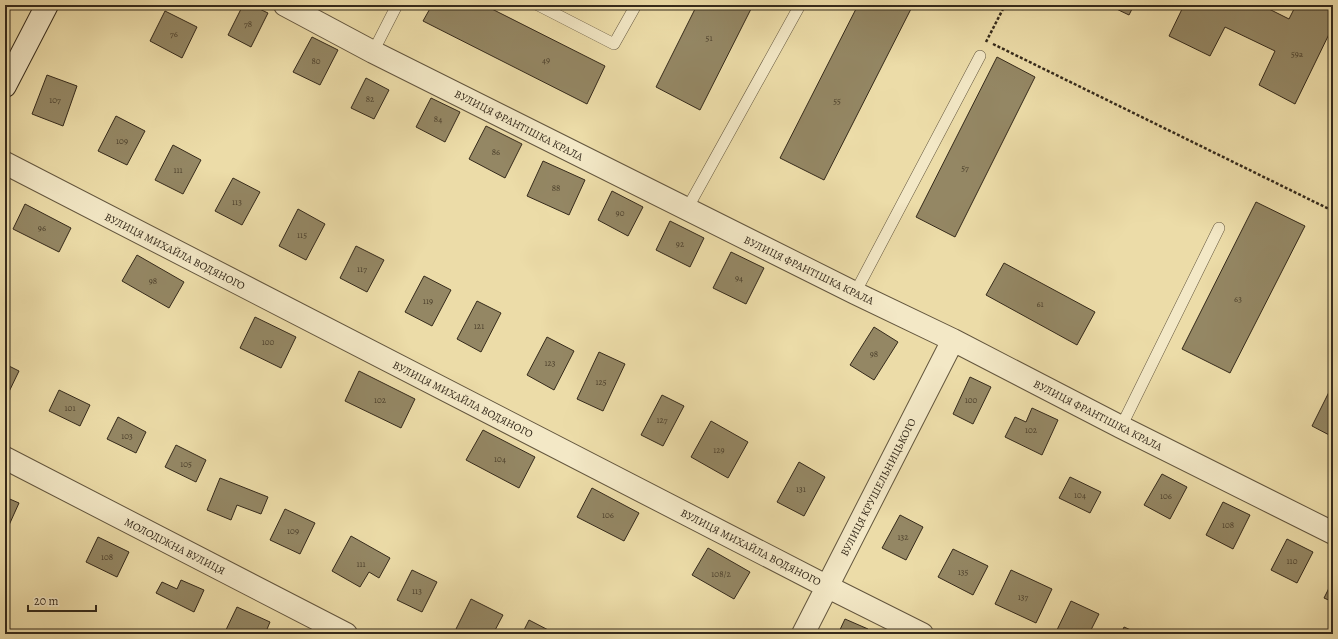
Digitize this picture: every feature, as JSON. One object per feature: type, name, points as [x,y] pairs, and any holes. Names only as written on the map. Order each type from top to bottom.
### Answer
[{"type":"street","points":[[5,86],[47,5]]},
{"type":"street","name":"ВУЛИЦЯ ФРАНТІШКА КРАЛА","points":[[285,5],[373,52],[855,293],[953,340],[1121,427],[1333,533]]},
{"type":"street","name":"ВУЛИЦЯ МИХАЙЛА ВОДЯНОГО","points":[[5,163],[922,634]]},
{"type":"street","name":"ВУЛИЦЯ КРУШЕЛЬНИЦЬКОГО","points":[[803,634],[953,340]]},
{"type":"street","name":"МОЛОДІЖНА ВУЛИЦЯ","points":[[5,458],[346,634]]},
{"type":"lane","points":[[373,52],[397,5]]},
{"type":"lane","points":[[538,5],[614,44],[636,5]]},
{"type":"lane","points":[[687,209],[800,5]]},
{"type":"lane","points":[[855,293],[980,56]]},
{"type":"lane","points":[[1121,427],[1219,228]]},
{"type":"path","points":[[980,56],[1005,5]]},
{"type":"path","points":[[987,41],[1333,211]]},
{"type":"building","points":[[243,5],[251,5],[268,13],[251,47],[228,35]]},
{"type":"building","points":[[432,5],[484,5],[605,66],[587,104],[423,21]]},
{"type":"building","points":[[697,5],[753,5],[700,110],[656,87]]},
{"type":"building","points":[[858,5],[913,5],[824,180],[780,158]]},
{"type":"building","points":[[1108,5],[1134,5],[1129,15]]},
{"type":"building","points":[[1184,5],[1261,5],[1289,19],[1296,5],[1322,5],[1333,10],[1333,26],[1295,104],[1259,85],[1275,51],[1225,27],[1210,56],[1169,36]]},
{"type":"building","points":[[165,11],[197,27],[182,58],[150,41]]},
{"type":"building","points":[[312,37],[338,50],[320,85],[293,72]]},
{"type":"building","points":[[997,57],[1035,77],[955,237],[916,217]]},
{"type":"building","points":[[47,75],[77,86],[63,126],[32,114]]},
{"type":"building","points":[[366,78],[389,90],[374,119],[351,108]]},
{"type":"building","points":[[431,98],[460,112],[445,142],[416,127]]},
{"type":"building","points":[[116,116],[145,131],[127,165],[98,151]]},
{"type":"building","points":[[486,126],[522,144],[505,178],[469,159]]},
{"type":"building","points":[[173,145],[201,160],[183,194],[155,180]]},
{"type":"building","points":[[543,161],[585,180],[569,215],[527,196]]},
{"type":"building","points":[[233,178],[260,192],[242,225],[215,211]]},
{"type":"building","points":[[612,191],[643,207],[628,236],[598,220]]},
{"type":"building","points":[[1256,202],[1305,226],[1230,373],[1182,349]]},
{"type":"building","points":[[25,204],[71,228],[59,252],[13,229]]},
{"type":"building","points":[[298,209],[325,224],[306,260],[279,246]]},
{"type":"building","points":[[670,221],[704,238],[690,267],[656,250]]},
{"type":"building","points":[[356,246],[384,260],[367,292],[340,278]]},
{"type":"building","points":[[731,252],[764,268],[746,304],[713,288]]},
{"type":"building","points":[[137,255],[184,282],[169,308],[122,281]]},
{"type":"building","points":[[1004,263],[1095,312],[1077,345],[986,295]]},
{"type":"building","points":[[424,276],[451,290],[432,326],[405,312]]},
{"type":"building","points":[[477,301],[501,313],[481,352],[457,339]]},
{"type":"building","points":[[255,317],[296,337],[281,368],[240,348]]},
{"type":"building","points":[[874,327],[898,342],[874,380],[850,365]]},
{"type":"building","points":[[547,337],[574,351],[554,390],[527,375]]},
{"type":"building","points":[[599,352],[625,364],[603,411],[577,399]]},
{"type":"building","points":[[5,364],[19,371],[5,400]]},
{"type":"building","points":[[359,371],[415,399],[401,428],[345,401]]},
{"type":"building","points":[[970,377],[991,387],[973,424],[953,414]]},
{"type":"building","points":[[1333,384],[1333,437],[1312,426]]},
{"type":"building","points":[[59,390],[90,405],[80,426],[49,411]]},
{"type":"building","points":[[662,395],[684,406],[663,446],[641,435]]},
{"type":"building","points":[[1032,408],[1058,420],[1042,455],[1005,437],[1015,417],[1026,422]]},
{"type":"building","points":[[118,417],[146,432],[136,453],[107,439]]},
{"type":"building","points":[[711,421],[748,442],[728,478],[691,457]]},
{"type":"building","points":[[483,430],[535,457],[519,488],[466,460]]},
{"type":"building","points":[[176,445],[206,460],[196,482],[165,467]]},
{"type":"building","points":[[799,462],[825,477],[804,516],[777,502]]},
{"type":"building","points":[[1162,474],[1187,487],[1170,519],[1144,505]]},
{"type":"building","points":[[1070,477],[1101,492],[1090,513],[1059,498]]},
{"type":"building","points":[[220,478],[268,497],[261,514],[237,505],[231,520],[207,510]]},
{"type":"building","points":[[592,488],[639,513],[624,541],[577,517]]},
{"type":"building","points":[[5,497],[19,503],[5,534]]},
{"type":"building","points":[[1223,502],[1250,515],[1233,549],[1206,535]]},
{"type":"building","points":[[285,509],[315,523],[300,554],[270,540]]},
{"type":"building","points":[[900,515],[923,527],[906,560],[882,548]]},
{"type":"building","points":[[351,536],[390,558],[379,578],[369,572],[360,587],[332,571]]},
{"type":"building","points":[[98,537],[129,552],[117,577],[86,562]]},
{"type":"building","points":[[1287,539],[1313,552],[1297,583],[1271,570]]},
{"type":"building","points":[[708,548],[750,572],[734,599],[692,575]]},
{"type":"building","points":[[953,549],[988,566],[973,595],[938,577]]},
{"type":"building","points":[[412,570],[437,582],[422,612],[397,600]]},
{"type":"building","points":[[1011,570],[1052,589],[1036,623],[995,604]]},
{"type":"building","points":[[181,580],[204,590],[194,612],[156,593],[162,582],[177,589]]},
{"type":"building","points":[[1333,580],[1333,602],[1324,598]]},
{"type":"building","points":[[471,599],[503,615],[493,634],[466,634],[456,629]]},
{"type":"building","points":[[1071,601],[1099,614],[1089,634],[1055,634]]},
{"type":"building","points":[[237,607],[270,622],[265,634],[224,634]]},
{"type":"building","points":[[845,619],[868,629],[866,634],[838,634]]},
{"type":"building","points":[[529,620],[556,634],[522,634]]},
{"type":"building","points":[[1124,627],[1140,634],[1121,634]]}]
